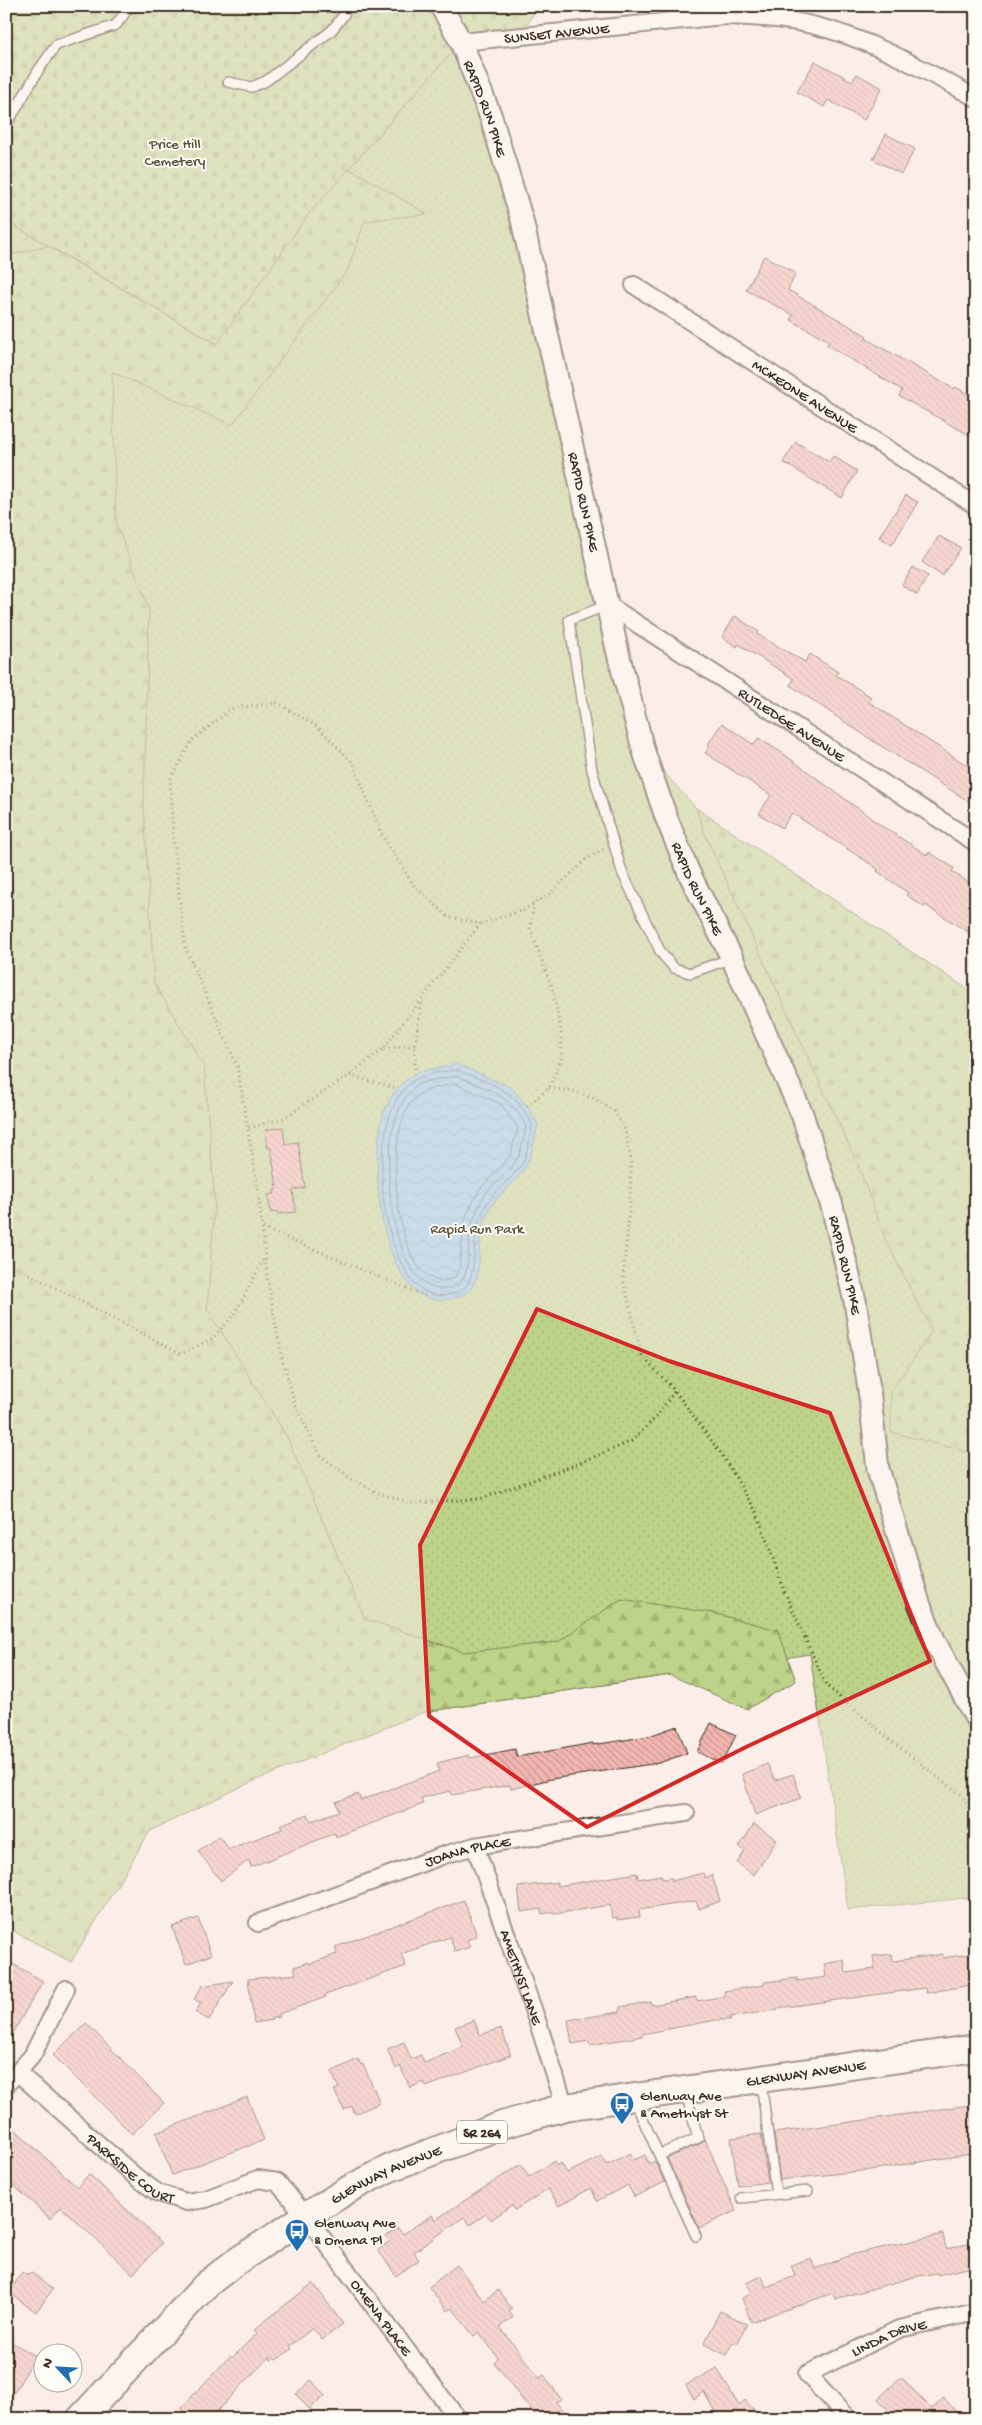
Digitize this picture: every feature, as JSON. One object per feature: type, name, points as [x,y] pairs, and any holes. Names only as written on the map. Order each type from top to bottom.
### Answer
[{"type":"main road","name":"GLENWAY AVENUE","points":[[80,2419],[206,2285],[234,2263],[350,2188],[390,2168],[505,2124],[565,2107],[976,2048]]},
{"type":"street","points":[[441,6],[461,42]]},
{"type":"street","name":"SUNSET AVENUE","points":[[461,42],[724,16],[767,17],[810,24],[884,49],[976,98]]},
{"type":"street","name":"RAPID RUN PIKE","points":[[461,42],[491,117],[522,220],[629,697],[666,817],[689,873],[732,958],[802,1114],[832,1206],[854,1301],[870,1389],[878,1469],[908,1572],[935,1642],[976,1718]]},
{"type":"street","name":"MCKEONE AVENUE","points":[[634,286],[976,506]]},
{"type":"street","name":"RUTLEDGE AVENUE","points":[[608,604],[976,843]]},
{"type":"street","name":"JOANA PLACE","points":[[258,1923],[444,1855],[475,1846],[686,1813]]},
{"type":"street","name":"AMETHYST LANE","points":[[475,1846],[539,2026],[565,2107]]},
{"type":"street","points":[[6,2085],[32,2056],[66,1989]]},
{"type":"street","name":"PARKSIDE COURT","points":[[18,2073],[136,2177],[158,2193],[186,2202],[206,2199],[248,2181],[268,2179],[277,2182],[306,2216]]},
{"type":"street","name":"OMENA PLACE","points":[[306,2216],[458,2419]]},
{"type":"street","name":"LINDA DRIVE","points":[[848,2419],[807,2374],[899,2329],[976,2312]]},
{"type":"lane","points":[[6,126],[38,70],[56,46],[116,25],[130,6]]},
{"type":"lane","points":[[228,82],[252,87],[266,81],[331,31],[348,6]]},
{"type":"lane","points":[[608,604],[569,620],[592,770],[622,872],[660,953],[674,968],[690,973],[732,958]]},
{"type":"lane","points":[[761,2079],[776,2194]]},
{"type":"lane","points":[[660,2155],[698,2138],[685,2090]]},
{"type":"lane","points":[[632,2098],[696,2236]]},
{"type":"lane","points":[[741,2198],[808,2191]]},
{"type":"path","points":[[614,842],[586,860],[549,894],[534,904],[524,910],[480,924],[449,917],[414,886],[382,835],[353,763],[317,726],[277,703],[233,708],[192,740],[170,780],[173,836],[185,947],[237,1066],[249,1128],[265,1256],[282,1358],[296,1407],[320,1455],[352,1480],[378,1493],[411,1503],[445,1503],[480,1499],[577,1464],[632,1441],[655,1418],[675,1391]]},
{"type":"path","points":[[527,1106],[550,1088],[562,1058],[561,1031],[553,991],[530,928],[534,904]]},
{"type":"path","points":[[249,1128],[282,1119],[350,1075],[383,1049],[480,924]]},
{"type":"path","points":[[415,1074],[415,1045],[422,999]]},
{"type":"path","points":[[383,1049],[415,1045]]},
{"type":"path","points":[[350,1075],[398,1089]]},
{"type":"path","points":[[550,1088],[573,1091],[593,1098],[614,1111],[625,1129],[631,1162],[630,1200],[623,1279],[642,1356],[675,1391],[722,1455],[756,1513],[786,1595],[826,1685],[894,1744],[961,1795],[976,1818]]},
{"type":"path","points":[[262,1228],[425,1296]]},
{"type":"path","points":[[6,1266],[14,1266],[180,1354],[212,1339],[234,1315],[265,1256]]},
{"type":"highlighted area","points":[[537,1309],[669,1361],[830,1413],[930,1661],[746,1747],[587,1827],[429,1716],[420,1545]]},
{"type":"green space","name":"Price Hill Cemetery","points":[[6,6],[538,6],[521,36],[461,42],[308,215],[217,344],[6,221]]},
{"type":"green space","name":"Rapid Run Park","points":[[461,42],[491,117],[643,749],[696,808],[976,995],[976,1897],[848,1910],[810,1654],[424,1712],[249,1783],[150,1831],[71,1962],[6,1927],[6,221],[217,344],[308,215]]},
{"type":"green space","points":[[310,149],[349,168],[427,214],[365,221],[347,271],[232,425],[112,372],[116,523],[149,609],[144,806],[154,983],[204,1066],[215,1203],[207,1309],[286,1435],[365,1619],[464,1652],[558,1642],[621,1599],[712,1613],[778,1630],[796,1681],[747,1709],[670,1675],[424,1712],[249,1783],[150,1831],[71,1962],[6,1927],[6,256],[48,246],[217,344]]},
{"type":"green space","points":[[696,808],[976,995],[976,1454],[891,1432],[891,1391],[932,1331],[886,1241],[858,1165],[706,837]]},
{"type":"water","points":[[457,1064],[512,1088],[527,1106],[538,1124],[527,1164],[517,1179],[493,1203],[483,1224],[477,1275],[474,1283],[465,1294],[450,1299],[426,1297],[407,1282],[393,1257],[384,1226],[377,1160],[380,1131],[385,1110],[396,1090],[417,1073]]},
{"type":"building","points":[[815,61],[852,81],[857,74],[882,88],[864,120],[828,100],[824,107],[797,92]]},
{"type":"building","points":[[886,134],[915,149],[901,174],[873,159]]},
{"type":"building","points":[[764,256],[796,273],[788,290],[867,336],[865,338],[954,389],[955,387],[976,398],[976,439],[899,396],[902,390],[827,345],[829,341],[791,320],[793,315],[746,290]]},
{"type":"building","points":[[796,442],[829,462],[833,456],[857,471],[842,498],[783,462]]},
{"type":"building","points":[[906,495],[918,502],[892,545],[879,537]]},
{"type":"building","points":[[939,536],[961,548],[942,576],[922,562]]},
{"type":"building","points":[[913,567],[928,576],[917,595],[902,585]]},
{"type":"building","points":[[735,616],[759,632],[757,634],[805,662],[810,654],[838,672],[836,675],[871,697],[869,702],[976,771],[976,806],[870,739],[790,685],[794,679],[738,644],[737,647],[722,637]]},
{"type":"building","points":[[722,723],[754,745],[758,738],[781,752],[882,826],[927,855],[929,852],[954,868],[952,872],[976,887],[976,920],[968,932],[906,895],[908,893],[877,871],[878,869],[792,813],[782,828],[759,814],[771,795],[705,753],[710,746],[708,744]]},
{"type":"building","points":[[283,1127],[285,1144],[298,1142],[305,1188],[293,1190],[296,1212],[278,1214],[277,1211],[271,1213],[268,1195],[275,1194],[274,1190],[277,1189],[271,1148],[268,1148],[265,1130]]},
{"type":"building","points":[[711,1723],[736,1735],[722,1764],[697,1752]]},
{"type":"building","points":[[677,1726],[687,1753],[659,1763],[551,1779],[511,1789],[510,1785],[452,1795],[451,1791],[421,1798],[423,1804],[336,1837],[335,1833],[251,1867],[249,1860],[221,1881],[198,1851],[219,1836],[229,1849],[282,1829],[280,1825],[308,1814],[311,1821],[339,1811],[336,1802],[358,1794],[361,1800],[439,1771],[437,1763],[469,1755],[470,1758],[515,1749],[517,1757],[593,1743],[593,1745],[649,1736]]},
{"type":"building","points":[[767,1764],[775,1780],[793,1774],[801,1798],[755,1815],[742,1774]]},
{"type":"building","points":[[754,1824],[777,1840],[754,1875],[737,1863],[745,1851],[739,1847]]},
{"type":"building","points":[[637,1873],[638,1879],[661,1875],[662,1879],[672,1878],[672,1881],[703,1873],[705,1878],[712,1875],[720,1901],[699,1909],[696,1901],[639,1910],[640,1917],[617,1920],[617,1917],[612,1918],[610,1905],[555,1914],[554,1912],[542,1914],[541,1909],[521,1912],[518,1887],[557,1882],[557,1886]]},
{"type":"building","points":[[464,1900],[477,1936],[467,1940],[470,1947],[455,1952],[450,1937],[401,1954],[406,1966],[325,1995],[326,1997],[279,2014],[280,2017],[272,2018],[272,2020],[254,2023],[248,1979],[296,1974],[294,1967],[309,1962],[310,1964],[337,1954],[335,1947]]},
{"type":"building","points":[[198,1918],[211,1955],[186,1964],[172,1927]]},
{"type":"building","points":[[976,1953],[976,1984],[926,1993],[925,1988],[778,2008],[778,2010],[730,2017],[731,2020],[716,2020],[642,2034],[642,2036],[632,2038],[590,2045],[589,2041],[572,2044],[568,2020],[620,2012],[620,2007],[651,2002],[651,2005],[696,1997],[697,2001],[725,1996],[724,1991],[764,1985],[764,1982],[797,1978],[797,1981],[826,1977],[824,1964],[844,1960],[846,1973],[875,1969],[873,1956],[892,1954],[893,1961],[943,1954],[943,1958]]},
{"type":"building","points":[[6,1960],[43,1981],[6,2045]]},
{"type":"building","points":[[233,1981],[209,2020],[195,2012],[201,2003],[194,1999],[202,1986]]},
{"type":"building","points":[[474,2020],[480,2035],[501,2028],[511,2055],[426,2087],[424,2082],[410,2088],[400,2066],[396,2069],[387,2049],[404,2042],[411,2059],[421,2055],[424,2063],[463,2047],[455,2027]]},
{"type":"building","points":[[86,2023],[164,2103],[132,2134],[53,2055]]},
{"type":"building","points":[[358,2059],[361,2065],[363,2064],[380,2103],[355,2114],[351,2106],[344,2110],[334,2090],[339,2088],[331,2072]]},
{"type":"building","points":[[247,2097],[264,2140],[172,2175],[156,2133]]},
{"type":"building","points":[[976,2104],[976,2153],[870,2170],[780,2180],[774,2133]]},
{"type":"building","points":[[6,2121],[77,2187],[89,2174],[162,2243],[133,2274],[61,2207],[50,2219],[6,2178]]},
{"type":"building","points":[[761,2134],[768,2182],[738,2186],[731,2138]]},
{"type":"building","points":[[705,2139],[736,2211],[699,2228],[667,2158],[700,2144]]},
{"type":"building","points":[[630,2153],[634,2160],[645,2155],[649,2164],[655,2161],[665,2182],[634,2197],[628,2185],[597,2201],[591,2188],[559,2206],[548,2189],[515,2210],[512,2205],[491,2220],[486,2214],[470,2225],[464,2217],[414,2252],[419,2260],[396,2276],[378,2250],[390,2241],[386,2236],[398,2228],[403,2234],[432,2215],[435,2220],[521,2164],[529,2177],[554,2161],[557,2166],[561,2163],[567,2173],[602,2156],[607,2165]]},
{"type":"building","points":[[943,2234],[946,2249],[976,2242],[976,2266],[938,2275],[938,2273],[918,2276],[835,2299],[833,2293],[751,2322],[742,2298],[751,2294],[746,2283],[762,2276],[766,2287],[795,2276],[791,2265],[811,2258],[815,2269],[854,2254]]},
{"type":"building","points":[[457,2265],[484,2301],[498,2290],[512,2309],[509,2311],[513,2317],[500,2327],[539,2378],[544,2375],[561,2399],[556,2402],[569,2419],[537,2419],[494,2362],[498,2358],[479,2332],[474,2336],[452,2308],[447,2311],[429,2287]]},
{"type":"building","points":[[22,2272],[27,2275],[32,2273],[53,2289],[36,2312],[9,2293]]},
{"type":"building","points":[[313,2283],[343,2324],[322,2340],[313,2328],[290,2346],[292,2349],[276,2360],[274,2358],[271,2360],[269,2357],[218,2410],[227,2419],[193,2419],[181,2408],[230,2356],[232,2358],[257,2333],[254,2330]]},
{"type":"building","points":[[720,2311],[747,2324],[737,2344],[733,2342],[726,2355],[704,2344]]},
{"type":"building","points":[[6,2339],[32,2354],[32,2363],[6,2406]]},
{"type":"building","points":[[717,2368],[739,2406],[745,2400],[756,2412],[750,2419],[719,2419],[704,2392],[694,2399],[686,2385]]},
{"type":"building","points":[[901,2377],[932,2409],[944,2398],[962,2419],[897,2419],[878,2399]]},
{"type":"building","points":[[311,2380],[325,2396],[309,2409],[296,2394]]},
{"type":"place","name":"Glenway Ave & Amethyst St","points":[[622,2125]]},
{"type":"place","name":"Glenway Ave & Omena Pl","points":[[297,2252]]}]
